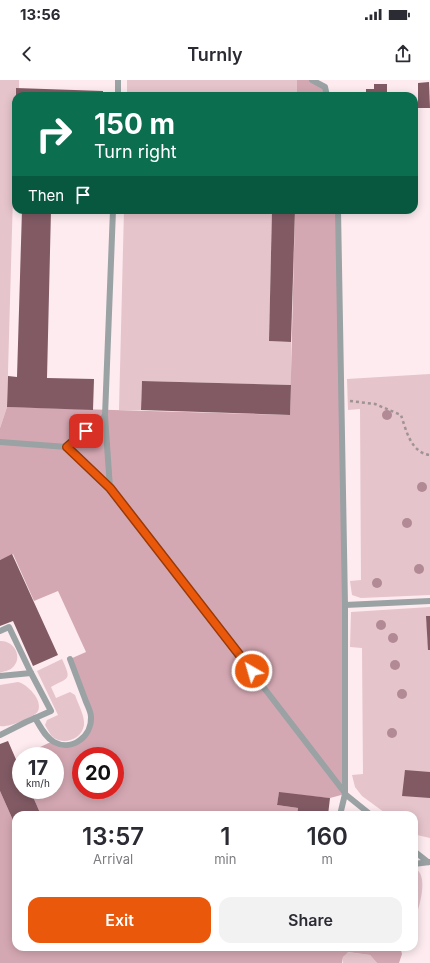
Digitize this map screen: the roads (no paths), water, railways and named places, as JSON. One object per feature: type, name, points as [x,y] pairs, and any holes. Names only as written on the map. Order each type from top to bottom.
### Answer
[{"type":"lane","points":[[118,80],[118,92]]},
{"type":"lane","points":[[312,80],[325,87],[326,92]]},
{"type":"lane","points":[[110,488],[105,416],[113,214]]},
{"type":"lane","points":[[338,214],[345,605],[346,794],[341,811]]},
{"type":"lane","points":[[67,447],[105,416]]},
{"type":"lane","points":[[0,442],[67,447],[110,488],[346,794],[366,811]]},
{"type":"lane","points":[[345,605],[430,600]]},
{"type":"lane","points":[[0,631],[9,627],[51,711],[0,736]]},
{"type":"lane","points":[[35,718],[53,742],[68,745],[80,741],[84,737],[89,728],[91,714],[70,659]]},
{"type":"lane","points":[[0,676],[31,673]]},
{"type":"lane","points":[[418,854],[429,862]]},
{"type":"lane","points":[[418,863],[429,862]]}]
